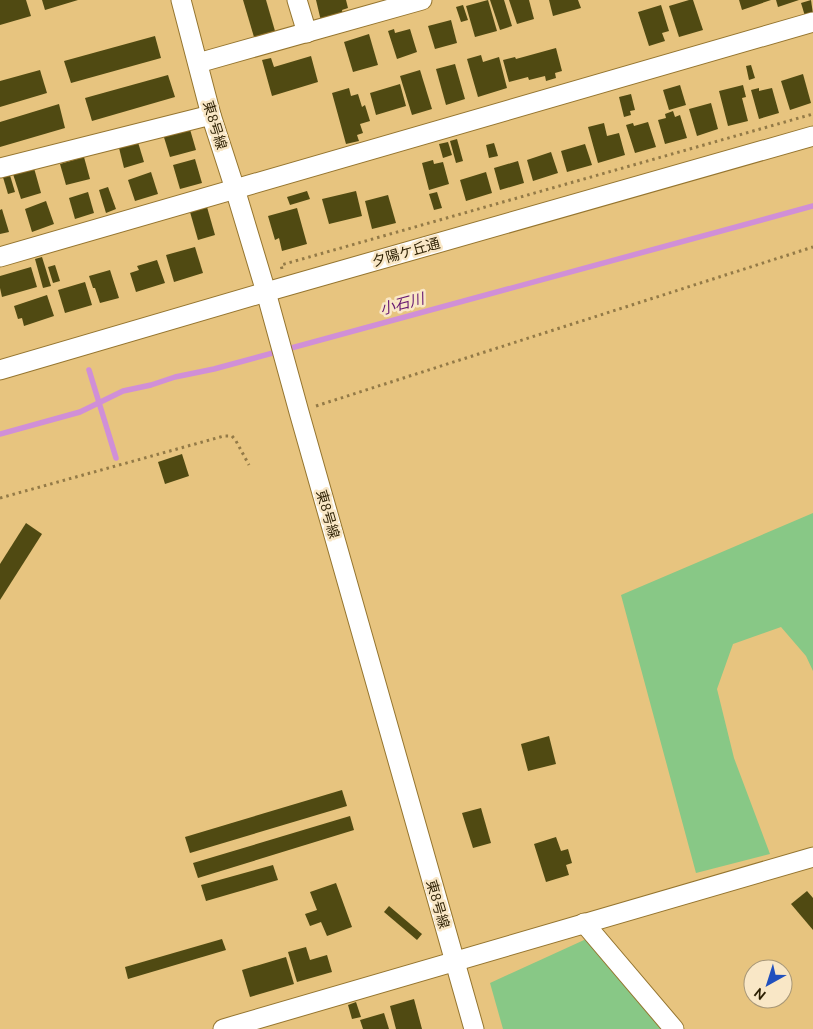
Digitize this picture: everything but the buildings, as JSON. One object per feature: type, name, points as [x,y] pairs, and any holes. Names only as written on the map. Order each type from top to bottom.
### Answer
[{"type":"street","name":"東8号線","points":[[181,0],[211,115],[266,292],[474,1029]]},
{"type":"street","points":[[297,0],[307,33]]},
{"type":"street","points":[[198,64],[422,0]]},
{"type":"street","points":[[0,257],[813,22]]},
{"type":"street","points":[[0,168],[211,115]]},
{"type":"street","name":"夕陽ケ丘通","points":[[1,367],[813,136]]},
{"type":"street","points":[[223,1029],[584,922],[813,857]]},
{"type":"street","points":[[584,922],[674,1029]]},
{"type":"path","points":[[286,286],[281,265],[813,114]]},
{"type":"path","points":[[297,405],[813,248]]},
{"type":"path","points":[[0,498],[224,436],[232,436],[249,465]]},
{"type":"green space","points":[[813,513],[813,671],[806,656],[781,627],[733,644],[717,689],[734,758],[770,854],[696,873],[621,595]]},
{"type":"green space","points":[[595,935],[674,1029],[503,1029],[490,983]]},
{"type":"waterway","name":"小石川","points":[[0,434],[80,412],[123,391],[214,369],[813,206]]},
{"type":"waterway","points":[[89,370],[116,458]]}]
